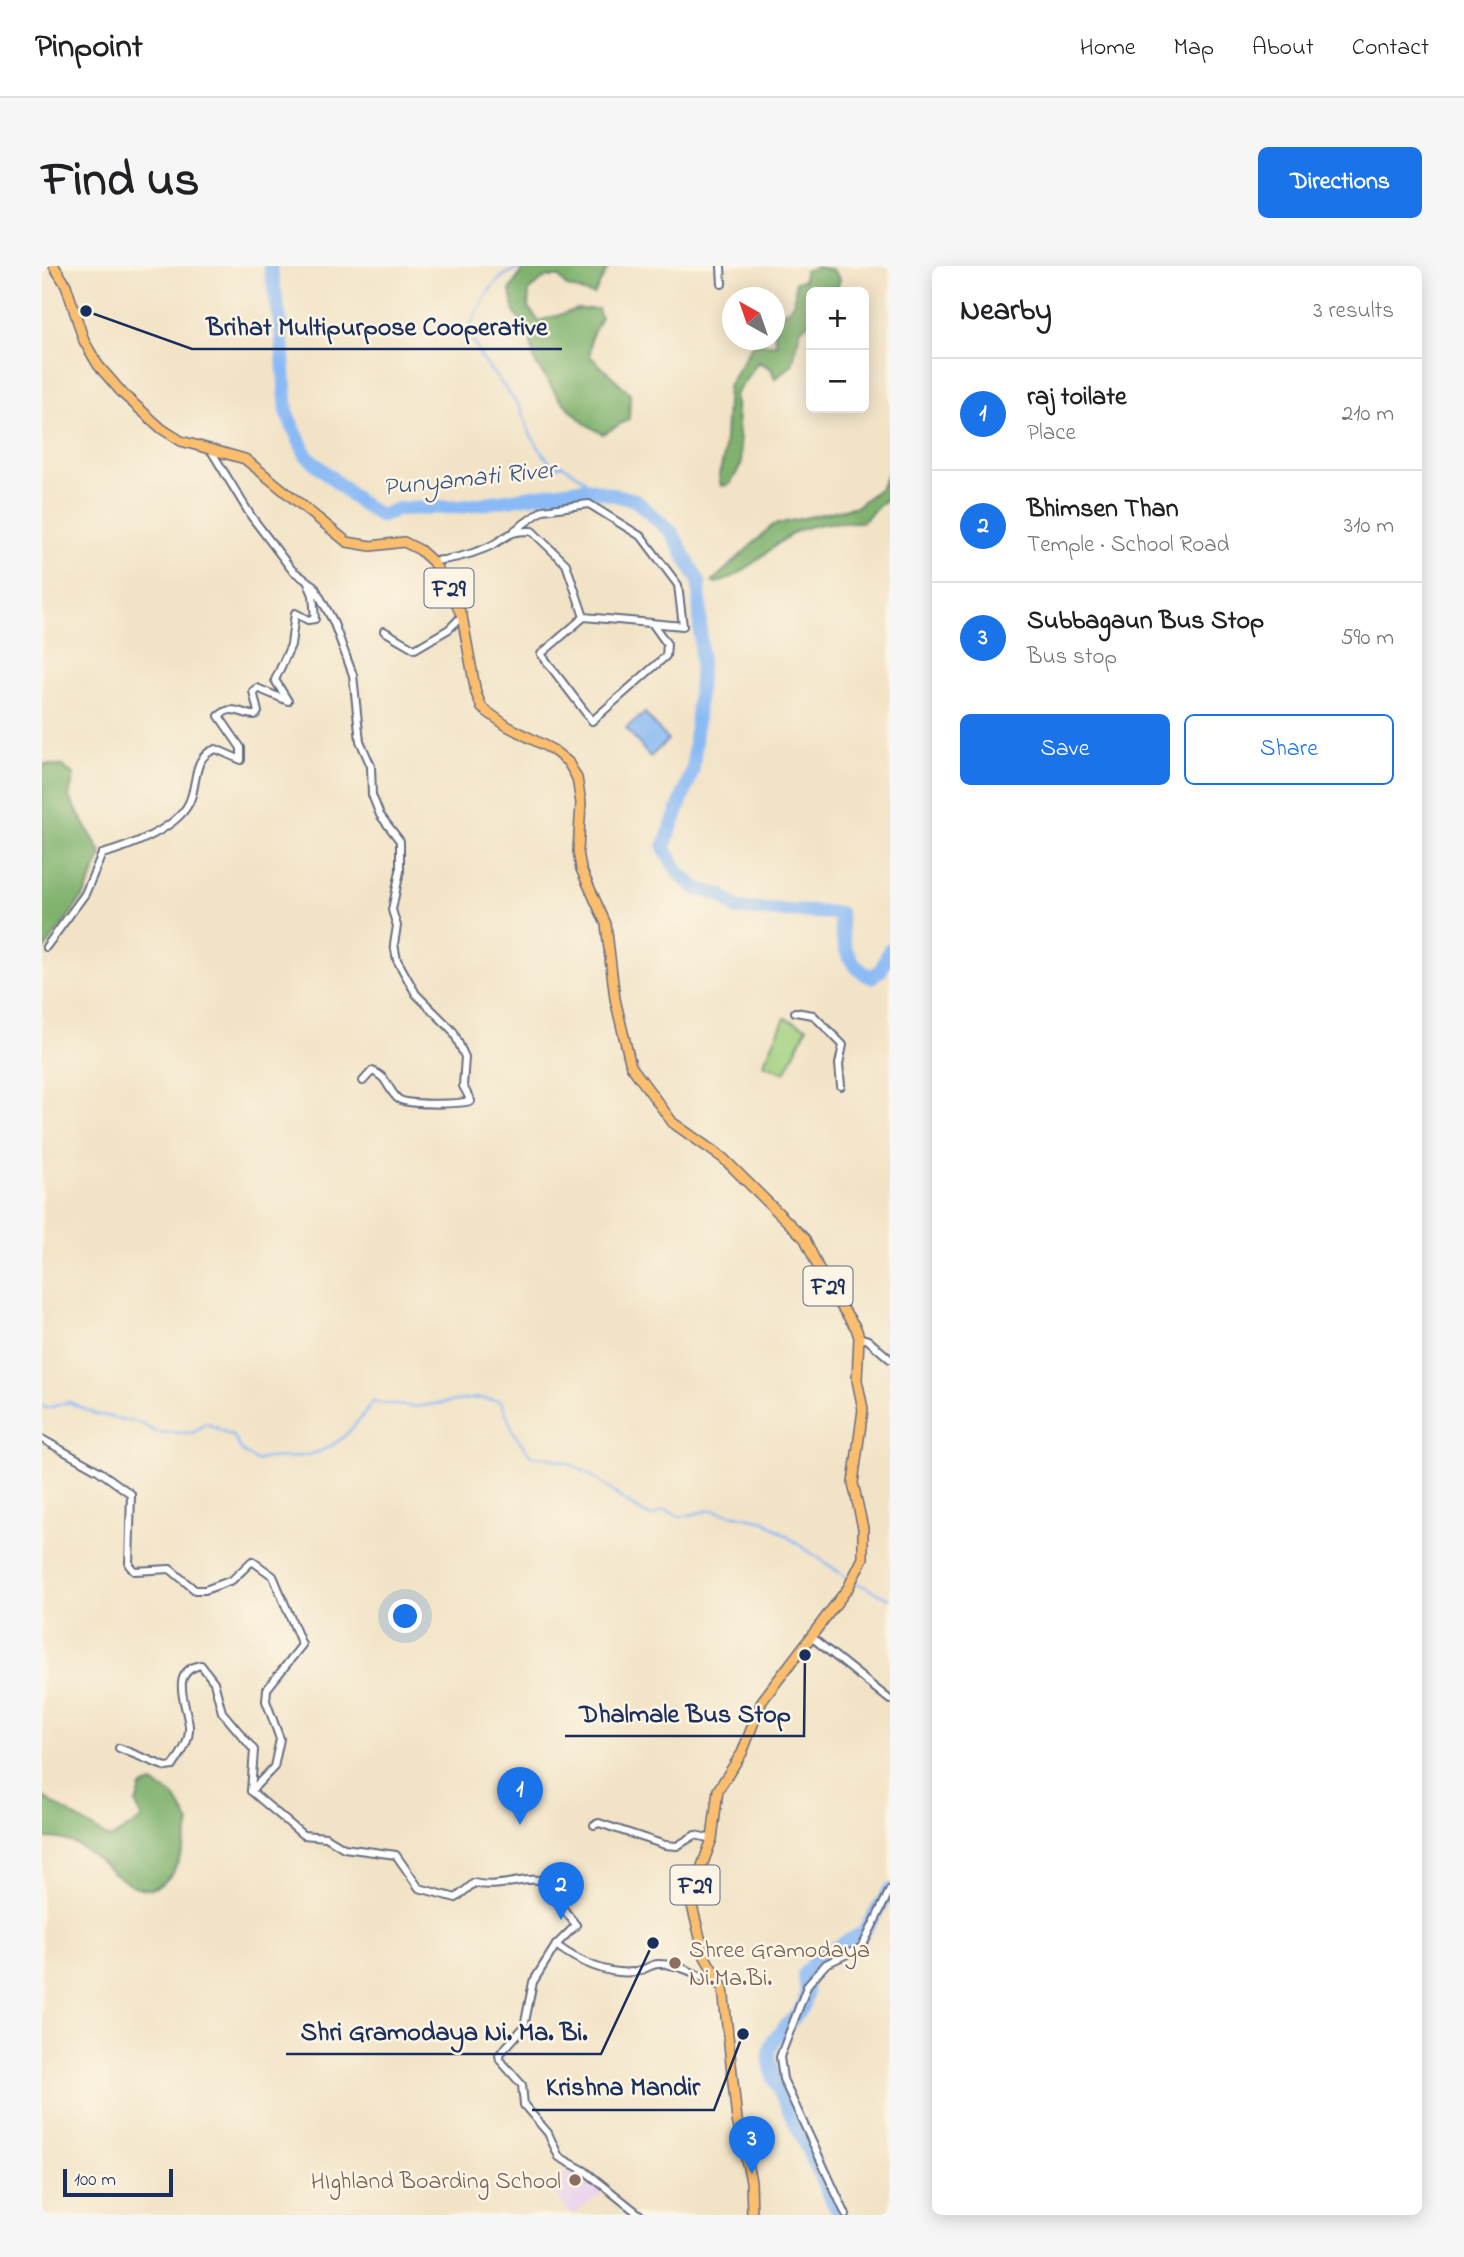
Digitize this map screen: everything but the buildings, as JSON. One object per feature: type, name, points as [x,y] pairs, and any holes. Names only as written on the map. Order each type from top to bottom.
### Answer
[{"type":"main road","name":"F29","points":[[54,266],[66,285],[84,341],[107,375],[133,403],[172,436],[245,459],[347,542],[372,546],[404,542],[420,550],[432,561],[462,617],[482,708],[506,726],[553,750],[568,762],[577,778],[581,803],[578,851],[581,869],[606,924],[615,999],[631,1066],[673,1123],[723,1158],[805,1239],[826,1284],[851,1318],[859,1337],[858,1380],[863,1409],[853,1483],[864,1545],[857,1573],[762,1701],[742,1754],[718,1790],[712,1839],[690,1898],[705,1957],[723,1988],[737,2120],[751,2181],[752,2215]]},
{"type":"street","points":[[721,266],[722,284]]},
{"type":"street","points":[[210,449],[251,516],[292,570],[324,599],[353,675],[360,741],[371,766],[372,795],[380,816],[400,841],[400,871],[392,910],[397,926],[394,944],[397,960],[416,994],[453,1031],[465,1057],[463,1086],[471,1101],[408,1105],[393,1094],[385,1077],[379,1073],[372,1071],[363,1081]]},
{"type":"street","points":[[432,561],[448,560],[489,547],[543,510],[589,504],[642,537],[678,585],[683,626],[584,617],[541,654],[592,721],[666,656],[667,644],[652,623],[584,617]]},
{"type":"street","points":[[515,530],[532,531],[566,564],[584,617]]},
{"type":"street","points":[[46,947],[85,894],[102,854],[156,831],[184,811],[191,801],[197,767],[202,757],[216,749],[241,760],[241,748],[219,716],[225,710],[237,709],[255,715],[258,712],[253,691],[257,688],[288,701],[285,692],[275,681],[290,645],[295,613],[308,620],[315,619],[313,595],[307,581]]},
{"type":"street","points":[[384,631],[415,649],[449,629],[462,617]]},
{"type":"street","points":[[796,1012],[813,1015],[842,1045],[839,1064],[841,1086]]},
{"type":"street","points":[[859,1337],[868,1340],[890,1359]]},
{"type":"street","points":[[42,1439],[99,1471],[131,1494],[129,1565],[134,1571],[170,1569],[195,1591],[232,1580],[253,1561],[273,1576],[302,1645],[267,1689],[266,1701],[280,1739],[274,1767],[251,1791]]},
{"type":"street","points":[[810,1636],[890,1700]]},
{"type":"street","points":[[119,1748],[166,1767],[173,1766],[186,1745],[189,1727],[180,1690],[182,1679],[193,1667],[201,1665],[215,1682],[222,1712],[254,1750],[251,1791]]},
{"type":"street","points":[[251,1791],[303,1835],[326,1837],[344,1849],[396,1855],[419,1888],[456,1898],[474,1883],[487,1886],[539,1878],[552,1882],[562,1907],[576,1925],[556,1945],[533,1982],[524,2027],[499,2055],[500,2060],[522,2085],[524,2105],[548,2133],[559,2157],[584,2171],[610,2195],[640,2215]]},
{"type":"street","points":[[594,1825],[599,1823],[665,1845],[677,1846],[695,1835],[712,1839]]},
{"type":"street","points":[[846,2215],[783,2079],[780,2057],[808,1984],[826,1964],[862,1947],[890,1890]]},
{"type":"street","points":[[556,1945],[592,1966],[635,1973],[660,1964],[696,1974],[723,1988]]},
{"type":"shaded area","name":"HIghland Boarding School","points":[[570,2165],[604,2191],[574,2214],[568,2212],[552,2190]]},
{"type":"green space","points":[[525,266],[609,266],[594,295],[567,287],[559,277],[546,277],[529,290],[528,308],[539,321],[578,309],[598,309],[601,318],[591,337],[590,356],[630,393],[629,419],[603,434],[584,423],[559,398],[535,362],[529,333],[514,312],[510,290]]},
{"type":"green space","points":[[817,267],[833,270],[840,279],[837,287],[806,287],[806,325],[801,328],[792,365],[775,379],[771,368],[758,362],[735,395],[742,463],[730,484],[721,486],[719,475],[724,456],[728,386],[749,350],[785,350],[785,311],[792,304],[795,282],[804,280],[804,271]]},
{"type":"green space","points":[[890,468],[890,495],[862,522],[821,524],[797,531],[742,571],[720,582],[712,582],[773,525],[857,506],[881,487]]},
{"type":"green space","points":[[42,764],[62,766],[74,775],[69,797],[102,854],[85,894],[42,953]]},
{"type":"green space","points":[[785,1018],[807,1027],[785,1073],[763,1064]]},
{"type":"green space","points":[[153,1783],[175,1797],[190,1823],[174,1870],[157,1886],[145,1889],[132,1885],[92,1854],[71,1842],[42,1838],[42,1796],[110,1839],[142,1819],[136,1804],[141,1787]]},
{"type":"water","points":[[645,713],[668,740],[650,757],[626,728]]},
{"type":"waterway","name":"Punyamati River","points":[[270,266],[281,326],[287,414],[306,455],[359,502],[380,516],[398,509],[460,507],[586,488],[635,500],[672,533],[699,582],[701,664],[693,769],[664,847],[679,874],[697,889],[721,895],[738,909],[840,913],[846,950],[855,965],[871,977],[881,970],[890,949]]},
{"type":"waterway","name":"Punyamati River","points":[[544,266],[522,268],[503,277],[488,292],[468,330],[482,359],[520,407],[531,436],[550,463],[553,467],[562,465],[584,479],[586,488]]},
{"type":"waterway","points":[[42,1406],[47,1408],[69,1402],[95,1414],[140,1423],[156,1432],[193,1433],[206,1423],[233,1436],[243,1452],[256,1461],[309,1455],[331,1446],[349,1432],[373,1402],[414,1407],[477,1398],[501,1401],[514,1433],[531,1456],[551,1458],[583,1470],[651,1517],[665,1510],[681,1517],[711,1510],[765,1521],[849,1579]]},
{"type":"waterway","points":[[855,1582],[890,1599]]},
{"type":"waterway","points":[[839,2215],[774,2079],[770,2051],[774,2040],[801,2010],[805,2001],[807,1989],[804,1974],[820,1956],[863,1933],[890,1890]]},
{"type":"place","name":"Brihat Multipurpose Cooperative","points":[[86,311]]},
{"type":"place","name":"Dhalmale Bus Stop","points":[[805,1655]]},
{"type":"place","name":"raj toilate","points":[[520,1825]]},
{"type":"place","name":"Bhimsen Than","points":[[561,1920]]},
{"type":"place","name":"Shri Gramodaya Ni. Ma. Bi.","points":[[653,1943]]},
{"type":"place","name":"Shree Gramodaya Ni.Ma.Bi.","points":[[675,1963]]},
{"type":"place","name":"Krishna Mandir","points":[[743,2034]]},
{"type":"place","name":"Subbagaun Bus Stop","points":[[752,2174]]},
{"type":"place","name":"HIghland Boarding School","points":[[575,2180]]}]
